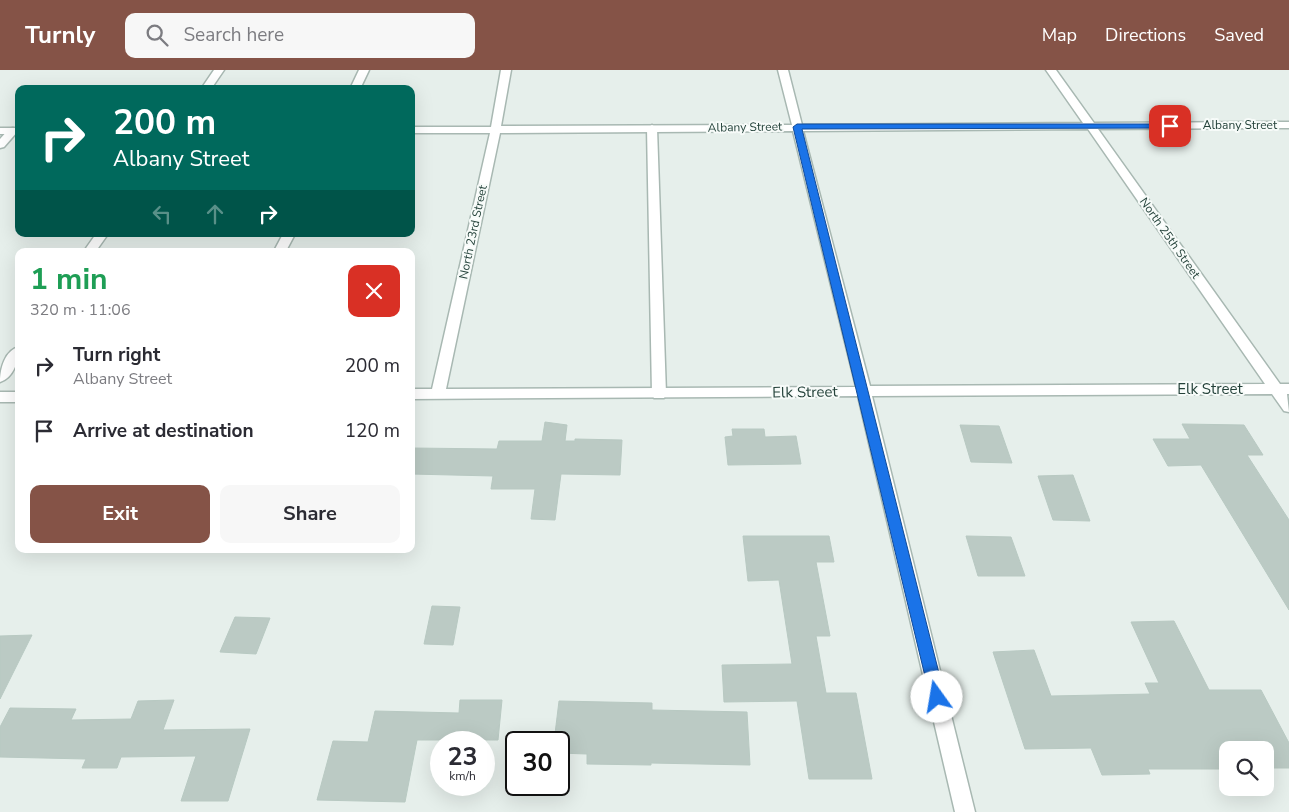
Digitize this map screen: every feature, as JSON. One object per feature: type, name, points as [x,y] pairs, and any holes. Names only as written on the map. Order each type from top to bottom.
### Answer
[{"type":"street","points":[[209,85],[219,70]]},
{"type":"street","points":[[358,85],[364,70]]},
{"type":"street","name":"North 23rd Street","points":[[438,394],[496,129],[506,70]]},
{"type":"street","points":[[783,70],[864,391],[965,812]]},
{"type":"street","name":"North 25th Street","points":[[1051,70],[1283,389],[1289,407]]},
{"type":"street","name":"Albany Street","points":[[415,130],[1289,125]]},
{"type":"street","points":[[652,128],[659,394]]},
{"type":"street","points":[[0,131],[15,131]]},
{"type":"street","points":[[0,145],[15,132]]},
{"type":"street","points":[[92,248],[100,237]]},
{"type":"street","points":[[0,377],[15,356]]},
{"type":"street","name":"Elk Street","points":[[415,394],[1283,389]]},
{"type":"street","points":[[0,397],[15,397]]},
{"type":"building","points":[[545,422],[567,425],[565,441],[575,441],[575,439],[622,440],[620,475],[561,474],[555,520],[531,519],[535,489],[491,489],[493,476],[415,474],[415,448],[497,449],[499,441],[542,441]]},
{"type":"building","points":[[1182,424],[1244,425],[1263,455],[1247,455],[1289,520],[1289,610],[1201,465],[1168,466],[1153,439],[1190,439]]},
{"type":"building","points":[[960,425],[999,426],[1012,463],[971,462]]},
{"type":"building","points":[[732,429],[764,429],[765,437],[796,436],[801,464],[728,465],[725,437],[733,436]]},
{"type":"building","points":[[1073,475],[1090,521],[1053,520],[1038,476]]},
{"type":"building","points":[[743,536],[829,536],[834,562],[816,562],[830,636],[816,636],[826,693],[856,693],[872,779],[809,779],[797,701],[724,702],[722,665],[792,664],[779,580],[748,581]]},
{"type":"building","points":[[966,536],[1011,537],[1025,576],[978,576]]},
{"type":"building","points":[[432,606],[460,607],[453,645],[424,644]]},
{"type":"building","points":[[235,617],[270,618],[256,654],[220,652]]},
{"type":"building","points":[[1174,621],[1209,690],[1261,690],[1289,743],[1289,768],[1274,768],[1274,741],[1219,741],[1219,769],[1148,769],[1150,774],[1102,775],[1091,748],[1025,749],[993,652],[1034,650],[1051,696],[1150,694],[1145,683],[1159,683],[1131,622]]},
{"type":"building","points":[[32,635],[0,699],[0,636]]},
{"type":"building","points":[[174,700],[163,730],[250,729],[228,801],[181,801],[196,756],[121,757],[117,768],[82,768],[86,759],[0,757],[0,727],[10,708],[76,709],[71,720],[131,719],[138,701]]},
{"type":"building","points":[[460,700],[502,700],[498,740],[495,740],[495,731],[430,731],[430,740],[417,740],[405,802],[317,800],[333,741],[368,742],[375,711],[459,713]]},
{"type":"building","points":[[559,701],[652,703],[652,710],[747,712],[750,765],[587,764],[587,754],[570,753],[570,731],[555,731]]},
{"type":"route","points":[[937,697],[864,391],[797,127],[1170,126]]}]
